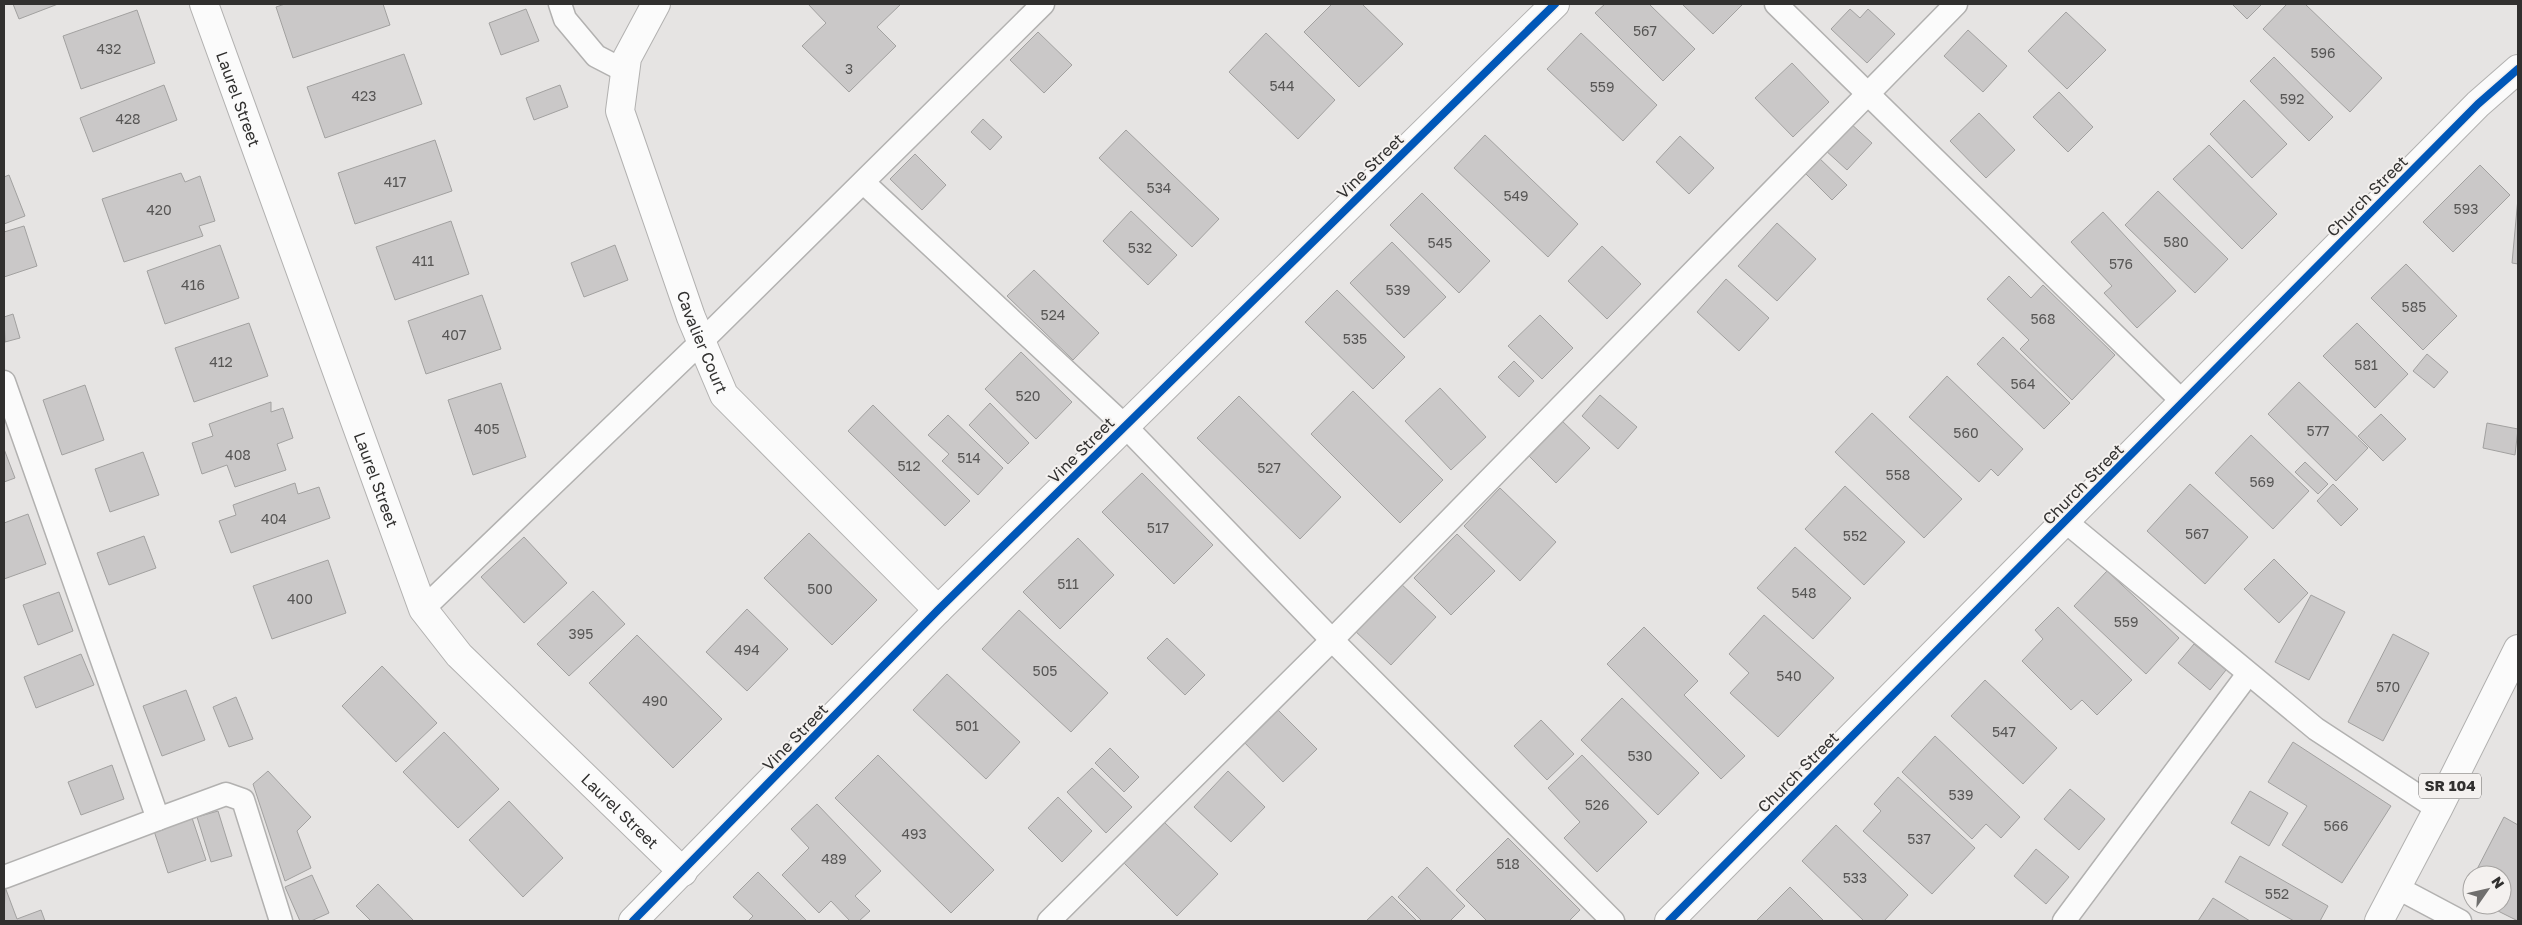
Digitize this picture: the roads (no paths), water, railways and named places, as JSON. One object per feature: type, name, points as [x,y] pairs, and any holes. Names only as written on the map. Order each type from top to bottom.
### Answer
[{"type":"street","name":"Laurel Street","points":[[204,4],[423,609],[459,655],[683,872]]},
{"type":"street","name":"Cavalier Court","points":[[656,4],[628,58],[620,111],[691,317],[724,395],[938,610]]},
{"type":"street","name":"Vine Street","points":[[633,921],[938,610],[1555,4]]},
{"type":"street","name":"Church Street","points":[[1669,921],[2478,104],[2518,69]]},
{"type":"street","name":"SR 104","points":[[2379,921],[2438,809],[2518,649]]},
{"type":"lane","points":[[560,4],[565,19],[596,56],[626,71]]},
{"type":"lane","points":[[423,609],[864,183],[1043,4]]},
{"type":"lane","points":[[1776,4],[2183,402]]},
{"type":"lane","points":[[1049,921],[1332,640],[1956,4]]},
{"type":"lane","points":[[864,183],[1125,426],[1332,640],[1613,921]]},
{"type":"lane","points":[[4,382],[158,819]]},
{"type":"lane","points":[[2065,522],[2316,729],[2438,809]]},
{"type":"lane","points":[[2064,921],[2248,674]]},
{"type":"lane","points":[[4,877],[226,794],[242,800],[281,921]]},
{"type":"lane","points":[[2396,887],[2460,921]]}]
